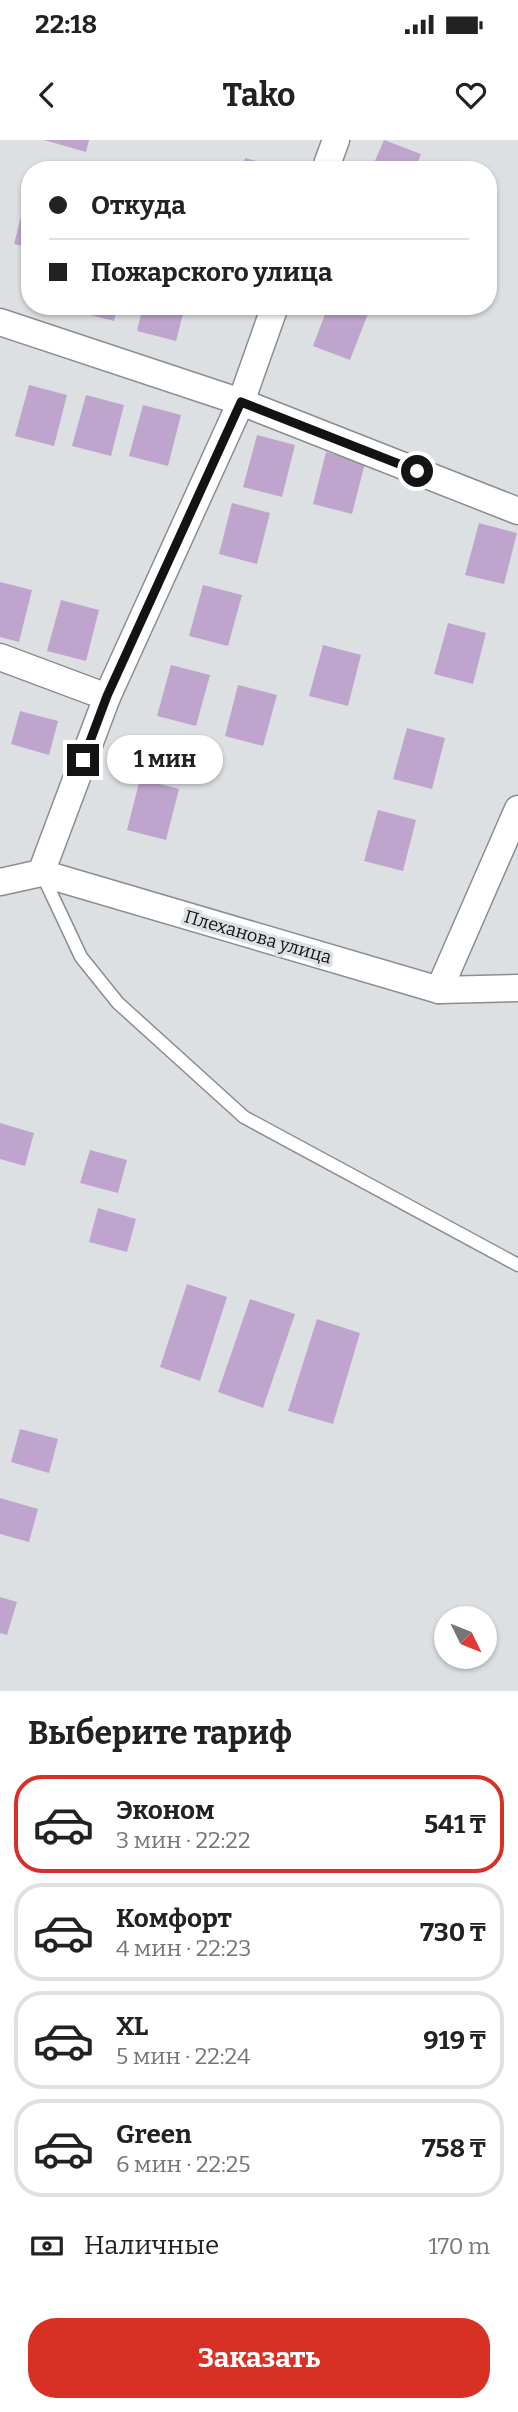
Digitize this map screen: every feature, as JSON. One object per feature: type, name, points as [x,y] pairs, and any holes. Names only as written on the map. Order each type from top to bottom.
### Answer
[{"type":"street","points":[[328,161],[336,140]]},
{"type":"street","points":[[41,873],[107,696],[241,402],[272,315]]},
{"type":"street","points":[[0,322],[241,402],[518,511]]},
{"type":"street","points":[[0,657],[107,696]]},
{"type":"street","points":[[439,990],[518,809]]},
{"type":"street","name":"Плеханова улица","points":[[0,882],[41,873],[439,990],[518,988]]},
{"type":"lane","points":[[41,873],[81,957],[118,1003],[244,1117],[518,1265]]},
{"type":"building","points":[[44,140],[89,140],[86,152]]},
{"type":"building","points":[[384,140],[421,154],[418,161],[375,161]]},
{"type":"building","points":[[21,217],[21,246],[14,244]]},
{"type":"building","points":[[91,315],[116,315],[114,321]]},
{"type":"building","points":[[141,315],[183,315],[176,341],[137,331]]},
{"type":"building","points":[[325,315],[367,315],[350,360],[313,346]]},
{"type":"building","points":[[29,385],[67,395],[54,446],[15,436]]},
{"type":"building","points":[[86,395],[124,405],[111,456],[72,446]]},
{"type":"building","points":[[143,405],[181,415],[168,466],[129,456]]},
{"type":"building","points":[[257,435],[295,445],[282,497],[243,487]]},
{"type":"building","points":[[326,452],[365,463],[352,514],[313,504]]},
{"type":"building","points":[[232,503],[270,513],[257,564],[219,554]]},
{"type":"building","points":[[479,523],[517,533],[504,584],[465,575]]},
{"type":"building","points":[[0,582],[32,590],[19,642],[0,637]]},
{"type":"building","points":[[203,585],[242,595],[228,646],[189,636]]},
{"type":"building","points":[[61,600],[99,610],[86,661],[47,651]]},
{"type":"building","points":[[448,623],[486,633],[473,684],[434,674]]},
{"type":"building","points":[[323,645],[361,655],[348,706],[309,696]]},
{"type":"building","points":[[171,665],[210,675],[196,726],[157,716]]},
{"type":"building","points":[[238,685],[277,695],[263,746],[225,736]]},
{"type":"building","points":[[20,711],[58,721],[49,755],[11,744]]},
{"type":"building","points":[[407,728],[445,738],[432,789],[393,779]]},
{"type":"building","points":[[140,779],[179,789],[166,840],[127,830]]},
{"type":"building","points":[[378,810],[416,820],[403,871],[364,861]]},
{"type":"building","points":[[0,1123],[34,1133],[25,1166],[0,1159]]},
{"type":"building","points":[[90,1150],[127,1160],[118,1193],[80,1183]]},
{"type":"building","points":[[98,1208],[136,1219],[127,1252],[89,1242]]},
{"type":"building","points":[[187,1284],[227,1297],[200,1381],[160,1367]]},
{"type":"building","points":[[250,1299],[295,1314],[263,1408],[218,1392]]},
{"type":"building","points":[[317,1319],[360,1333],[333,1424],[288,1411]]},
{"type":"building","points":[[20,1429],[58,1439],[49,1473],[11,1462]]},
{"type":"building","points":[[0,1498],[38,1509],[29,1542],[0,1534]]},
{"type":"building","points":[[0,1597],[17,1602],[7,1635],[0,1633]]},
{"type":"route","points":[[83,760],[107,696],[241,402],[417,471]]}]
